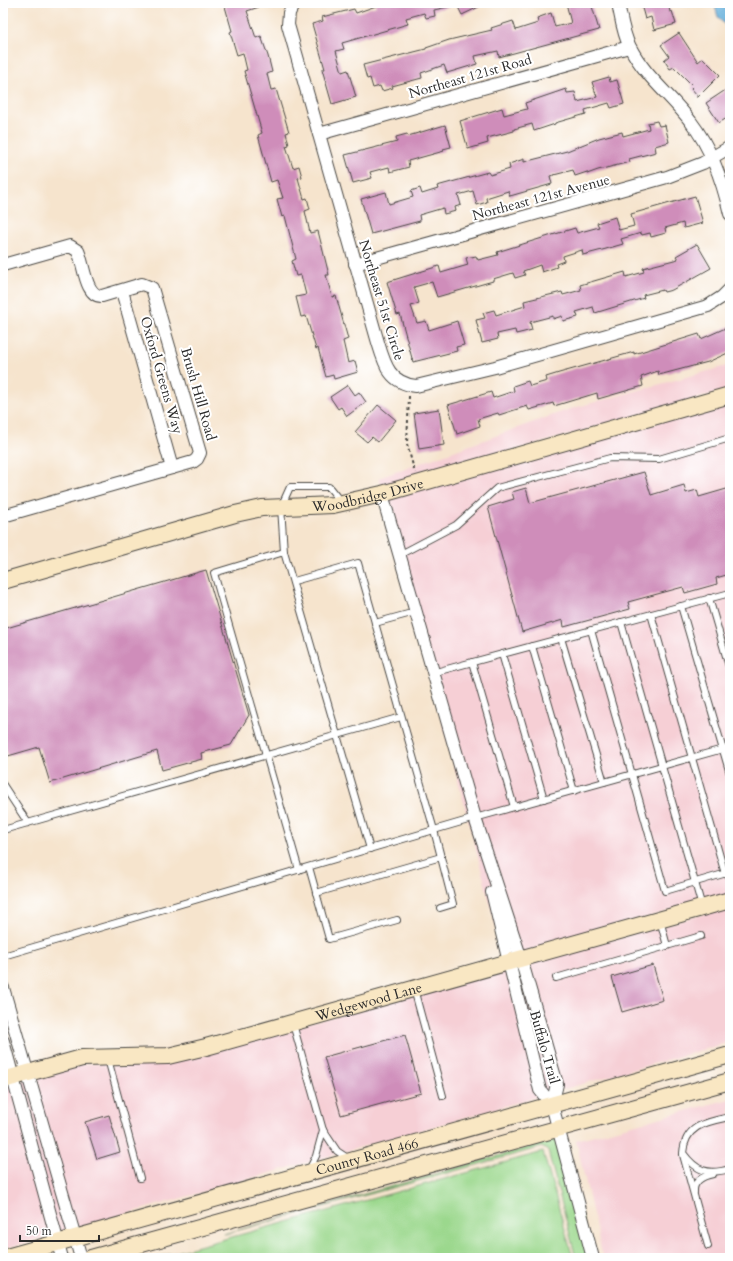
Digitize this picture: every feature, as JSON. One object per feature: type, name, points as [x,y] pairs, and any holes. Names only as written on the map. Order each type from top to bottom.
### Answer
[{"type":"street","name":"Northeast 51st Circle","points":[[294,3],[289,13],[288,25],[355,264],[389,373],[410,385]]},
{"type":"street","points":[[618,3],[629,47],[660,90],[691,122],[702,139],[711,158],[730,214]]},
{"type":"street","name":"Northeast 121st Road","points":[[319,134],[629,47]]},
{"type":"street","name":"Northeast 121st Avenue","points":[[355,264],[667,177],[711,158],[730,147]]},
{"type":"street","points":[[3,265],[70,246],[78,251],[92,293],[100,296],[122,290]]},
{"type":"street","name":"Brush Hill Road","points":[[3,516],[194,462],[199,456],[200,451],[154,291],[145,284],[122,290]]},
{"type":"street","name":"Oxford Greens Way","points":[[122,290],[172,468]]},
{"type":"street","points":[[410,385],[434,383],[708,306],[730,290]]},
{"type":"street","name":"Woodbridge Drive","points":[[3,580],[235,514],[262,508],[333,505],[382,494],[730,395]]},
{"type":"street","name":"Buffalo Trail","points":[[382,494],[432,673],[475,818],[514,961],[540,1090],[552,1105]]},
{"type":"street","name":"Wedgewood Lane","points":[[7,1079],[82,1058],[168,1056],[206,1047],[730,900]]},
{"type":"street","name":"Buffalo Trail","points":[[514,961],[557,1084],[552,1105]]},
{"type":"street","points":[[3,988],[81,1258]]},
{"type":"street","points":[[3,1042],[7,1079],[60,1250]]},
{"type":"street","name":"County Road 466","points":[[3,1258],[60,1250],[76,1238],[730,1055]]},
{"type":"street","name":"County Road 466","points":[[91,1258],[730,1081]]},
{"type":"street","points":[[552,1105],[593,1258]]},
{"type":"lane","points":[[399,554],[456,525],[497,488],[610,458],[658,459],[730,438]]},
{"type":"lane","points":[[280,507],[284,552],[294,580],[370,849]]},
{"type":"lane","points":[[284,552],[214,573],[299,870]]},
{"type":"lane","points":[[294,580],[358,563],[434,830],[453,904],[440,908]]},
{"type":"lane","points":[[432,673],[730,593]]},
{"type":"lane","points":[[709,598],[730,670]]},
{"type":"lane","points":[[681,606],[730,774]]},
{"type":"lane","points":[[375,623],[415,612]]},
{"type":"lane","points":[[591,630],[665,891],[728,873],[692,758],[651,614]]},
{"type":"lane","points":[[621,622],[702,908]]},
{"type":"lane","points":[[562,638],[604,782]]},
{"type":"lane","points":[[532,646],[574,791]]},
{"type":"lane","points":[[502,654],[544,799]]},
{"type":"lane","points":[[472,662],[514,807]]},
{"type":"lane","points":[[3,830],[401,717]]},
{"type":"lane","points":[[3,956],[475,818],[730,747]]},
{"type":"lane","points":[[3,785],[28,823]]},
{"type":"lane","points":[[316,893],[440,857]]},
{"type":"lane","points":[[309,867],[329,939],[397,920]]},
{"type":"lane","points":[[660,920],[667,946]]},
{"type":"lane","points":[[556,978],[701,936]]},
{"type":"lane","points":[[414,989],[443,1096]]},
{"type":"lane","points":[[292,1022],[323,1130],[337,1151],[351,1161]]},
{"type":"lane","points":[[107,1057],[140,1178]]},
{"type":"lane","points":[[708,1246],[683,1153],[684,1144],[687,1135],[694,1128],[706,1123],[730,1117]]},
{"type":"lane","points":[[308,1173],[316,1156],[323,1130]]},
{"type":"lane","points":[[683,1153],[696,1168],[707,1172],[719,1172]]},
{"type":"lane","points":[[694,1195],[696,1183],[703,1178],[730,1169]]},
{"type":"path","points":[[410,385],[407,444],[419,484]]},
{"type":"shaded area","points":[[730,365],[730,389],[382,488],[379,478],[570,409]]},
{"type":"shaded area","points":[[730,402],[730,894],[504,957],[385,500]]},
{"type":"shaded area","points":[[730,907],[730,1042],[3,1249],[3,1086],[83,1064],[169,1062]]},
{"type":"shaded area","points":[[730,1099],[730,1258],[603,1258],[576,1140]]},
{"type":"green space","points":[[561,1138],[593,1258],[576,1258],[548,1151],[542,1147],[224,1234]]},
{"type":"green space","points":[[543,1152],[573,1258],[155,1258]]},
{"type":"water","points":[[714,3],[730,3],[730,31],[718,17]]},
{"type":"building","points":[[224,3],[265,3],[265,5],[247,11],[256,38],[261,36],[268,56],[272,72],[267,74],[271,90],[276,89],[289,132],[286,133],[289,145],[286,146],[293,168],[299,166],[302,177],[298,178],[304,199],[307,198],[310,209],[305,211],[310,233],[318,231],[329,275],[326,275],[332,297],[336,296],[348,339],[343,341],[348,363],[355,361],[358,372],[334,379],[333,375],[326,377],[318,348],[316,349],[306,316],[301,317],[296,297],[306,295],[301,275],[296,276],[292,261],[296,259],[285,216],[282,217],[277,199],[283,198],[277,180],[271,182],[258,135],[262,133],[244,71],[247,70],[243,53],[237,55],[230,32],[232,31]]},
{"type":"building","points":[[376,3],[451,3],[452,6],[434,10],[435,16],[426,18],[424,13],[406,18],[408,24],[342,43],[344,49],[336,51],[342,72],[348,70],[356,97],[332,104],[322,69],[325,69],[312,24],[323,21],[322,17],[354,9],[356,13],[376,6]]},
{"type":"building","points":[[456,3],[487,3],[462,15]]},
{"type":"building","points":[[566,3],[591,3],[599,30],[499,57],[498,51],[475,56],[477,64],[447,73],[444,65],[421,73],[422,78],[392,86],[393,88],[382,91],[380,86],[373,88],[370,78],[367,79],[363,65],[426,49],[449,40],[492,30],[491,28],[513,21],[516,30],[538,23],[537,18],[551,13],[555,27],[571,23]]},
{"type":"building","points":[[659,3],[668,3],[670,12],[672,11],[676,24],[654,30],[651,17],[645,19],[642,8]]},
{"type":"building","points":[[679,33],[698,62],[703,58],[720,75],[697,98],[697,95],[691,88],[693,86],[674,67],[670,69],[664,60],[669,56],[661,45]]},
{"type":"building","points":[[609,77],[610,82],[617,80],[624,104],[611,108],[609,103],[585,110],[586,114],[534,131],[532,124],[514,129],[514,131],[487,138],[488,143],[468,149],[460,121],[502,108],[504,115],[527,109],[525,103],[566,89],[567,93],[575,92],[577,102],[597,97],[592,82]]},
{"type":"building","points":[[730,87],[730,116],[719,123],[706,103]]},
{"type":"building","points":[[657,121],[659,126],[665,125],[669,142],[655,146],[656,152],[629,159],[630,162],[587,174],[587,172],[575,176],[573,170],[550,176],[552,184],[510,196],[508,191],[486,198],[487,202],[477,205],[473,191],[458,195],[461,205],[455,207],[456,211],[444,214],[443,208],[419,215],[420,221],[371,234],[361,199],[386,192],[389,204],[413,197],[411,191],[420,188],[422,194],[438,189],[437,186],[488,172],[490,175],[510,169],[509,164],[524,159],[524,162],[567,151],[599,138],[622,132],[623,136],[649,129],[648,123]]},
{"type":"building","points":[[445,125],[451,147],[443,149],[444,151],[408,161],[409,167],[390,172],[389,167],[370,172],[372,178],[353,183],[345,155],[397,142],[396,137],[407,134],[408,136]]},
{"type":"building","points":[[695,196],[703,223],[684,228],[683,223],[665,228],[666,233],[651,237],[650,233],[642,235],[641,233],[621,239],[623,244],[583,255],[582,250],[563,256],[564,261],[556,264],[557,267],[542,272],[540,265],[523,271],[525,275],[515,278],[513,273],[493,279],[493,281],[437,297],[432,282],[414,287],[419,303],[411,306],[417,323],[426,321],[429,330],[457,321],[464,345],[456,347],[457,351],[413,362],[400,314],[397,315],[387,282],[439,266],[441,273],[468,265],[466,258],[476,256],[478,260],[498,255],[497,252],[575,228],[577,233],[599,227],[597,223],[615,217],[619,230],[634,226],[631,214]]},
{"type":"building","points":[[697,244],[711,268],[672,290],[664,292],[663,290],[643,295],[644,298],[595,313],[593,307],[576,312],[578,317],[563,321],[562,316],[553,319],[553,316],[530,322],[532,330],[516,334],[515,330],[497,334],[498,339],[482,343],[476,320],[485,318],[483,313],[494,310],[496,315],[525,306],[524,301],[562,292],[563,295],[581,290],[580,285],[625,272],[626,277],[644,272],[643,268],[678,259],[676,256]]},
{"type":"building","points":[[730,326],[730,352],[708,362],[659,375],[658,371],[641,377],[643,386],[598,399],[597,393],[554,406],[553,403],[529,410],[527,406],[499,415],[498,413],[478,419],[480,426],[457,434],[448,405],[491,392],[493,398],[514,391],[513,386],[528,381],[530,386],[547,381],[546,377],[559,373],[634,352],[634,354],[699,334],[701,339]]},
{"type":"building","points":[[348,385],[355,395],[359,392],[366,402],[347,416],[341,407],[338,409],[330,397]]},
{"type":"building","points":[[378,405],[396,420],[378,442],[372,437],[367,442],[355,432]]},
{"type":"building","points":[[439,409],[444,445],[419,449],[414,413]]},
{"type":"building","points":[[644,472],[651,495],[684,485],[686,493],[697,490],[699,497],[730,488],[730,574],[716,578],[717,584],[685,593],[683,587],[628,602],[630,609],[564,627],[563,620],[522,632],[488,507],[514,499],[512,492],[526,488],[530,503]]},
{"type":"building","points":[[206,570],[249,715],[231,745],[201,753],[202,759],[162,770],[157,751],[50,783],[39,747],[8,756],[3,739],[3,629]]},
{"type":"building","points":[[653,965],[663,1000],[622,1012],[612,977]]},
{"type":"building","points":[[405,1035],[421,1093],[341,1115],[324,1057]]},
{"type":"building","points":[[109,1115],[120,1152],[97,1159],[85,1122]]}]
